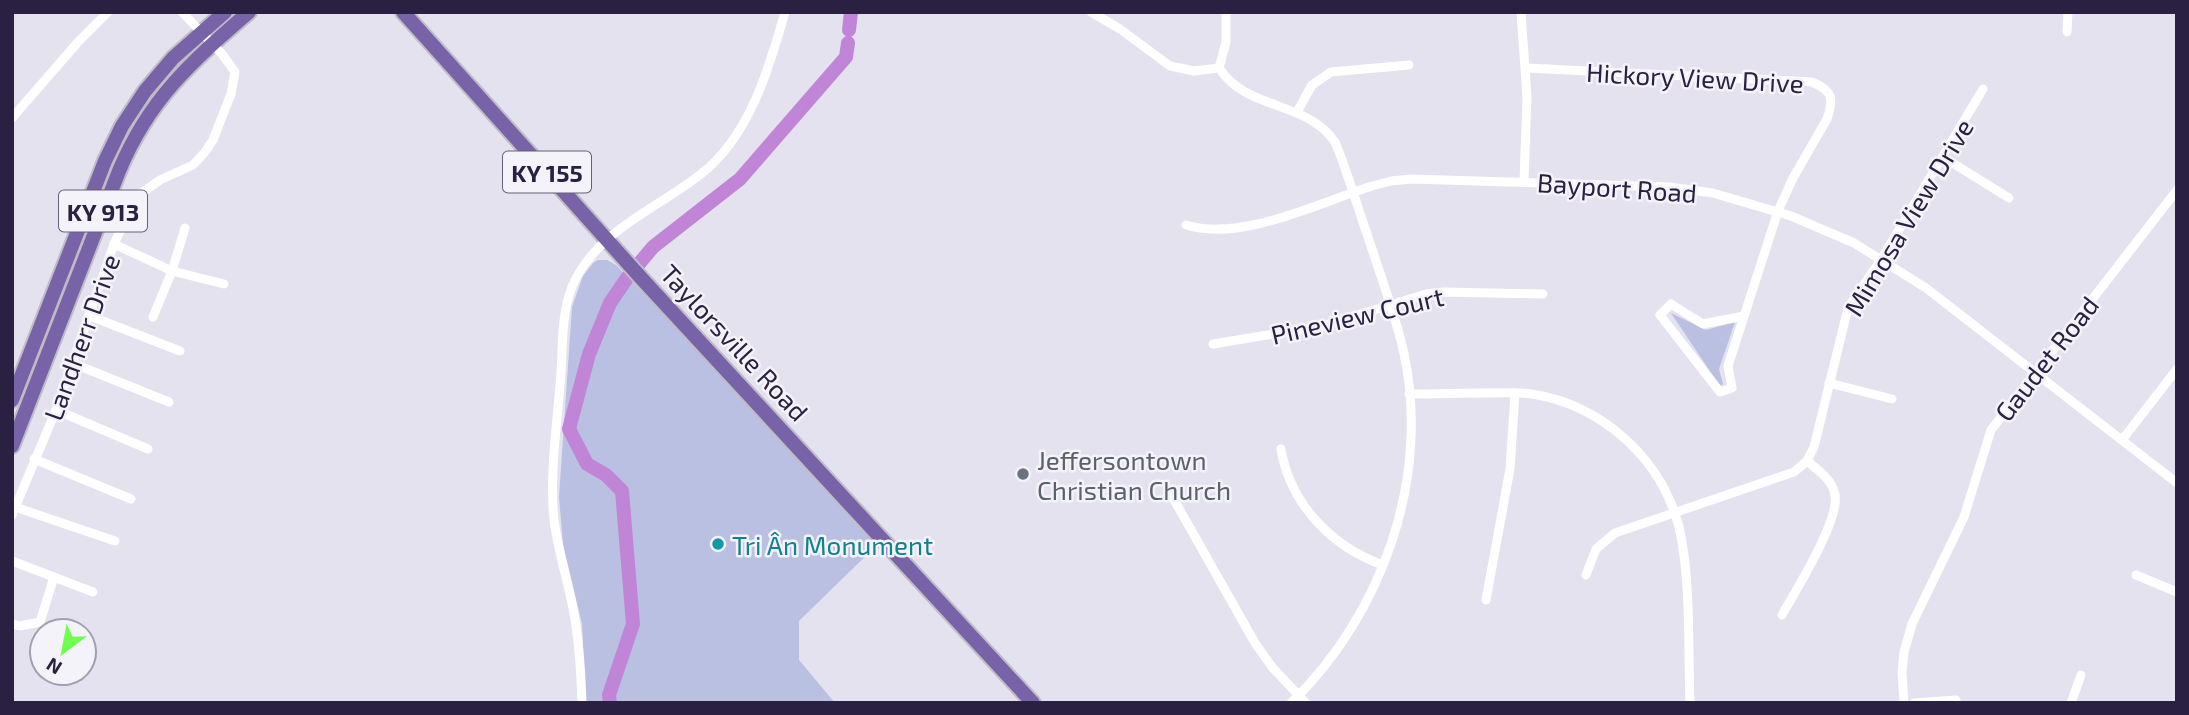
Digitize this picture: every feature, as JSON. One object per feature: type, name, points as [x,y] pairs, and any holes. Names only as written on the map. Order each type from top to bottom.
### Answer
[{"type":"main road","name":"KY 913","points":[[12,400],[105,161],[122,126],[161,71],[225,12]]},
{"type":"main road","name":"KY 913","points":[[12,446],[132,141],[164,92],[193,61],[249,12]]},
{"type":"main road","name":"Taylorsville Road","points":[[403,12],[642,279],[1033,703]]},
{"type":"street","points":[[12,118],[108,12]]},
{"type":"street","name":"Landherr Drive","points":[[14,511],[90,317],[114,244],[136,197],[160,180],[192,165],[213,140],[231,94],[235,72],[182,12]]},
{"type":"street","points":[[582,703],[578,639],[556,531],[554,486],[565,311],[571,290],[581,271],[607,239],[700,175],[720,156],[743,123],[760,90],[785,12]]},
{"type":"street","points":[[1091,12],[1120,29],[1170,66],[1194,71],[1219,68]]},
{"type":"street","points":[[1219,68],[1226,41],[1226,12]]},
{"type":"street","points":[[1521,12],[1526,68],[1524,181]]},
{"type":"street","points":[[2067,32],[2068,12]]},
{"type":"street","points":[[1297,112],[1312,86],[1331,72],[1409,65]]},
{"type":"street","points":[[1219,68],[1231,83],[1250,97],[1297,112],[1329,134],[1339,152],[1390,304],[1403,351],[1409,394],[1406,479],[1396,528],[1383,565],[1361,613],[1342,643],[1303,699],[1292,703]]},
{"type":"street","name":"Hickory View Drive","points":[[1526,68],[1812,82],[1822,86],[1831,95],[1827,119],[1793,178],[1778,211],[1728,366],[1732,388],[1720,392],[1660,315],[1671,304],[1703,324],[1744,316]]},
{"type":"street","name":"Mimosa View Drive","points":[[1807,461],[1814,447],[1848,308],[1882,258],[1983,89]]},
{"type":"street","points":[[1943,157],[2009,198]]},
{"type":"street","name":"Bayport Road","points":[[1186,225],[1214,230],[1240,228],[1391,181],[1411,179],[1669,187],[1713,193],[1778,211],[1838,235],[1882,258],[1926,288],[2177,483]]},
{"type":"street","name":"Gaudet Road","points":[[1904,703],[1903,662],[1912,624],[1964,517],[1991,430],[2177,190]]},
{"type":"street","points":[[153,317],[172,271],[185,228]]},
{"type":"street","points":[[114,244],[172,271],[224,284]]},
{"type":"street","name":"Pineview Court","points":[[1213,344],[1322,326],[1426,294],[1543,294]]},
{"type":"street","points":[[90,317],[180,351]]},
{"type":"street","points":[[72,362],[169,402]]},
{"type":"street","points":[[2122,440],[2177,369]]},
{"type":"street","points":[[1829,383],[1892,399]]},
{"type":"street","points":[[1409,394],[1515,393],[1554,399],[1572,405],[1605,423],[1628,442],[1660,482],[1674,513],[1682,544],[1690,703]]},
{"type":"street","points":[[1486,600],[1510,469],[1515,393]]},
{"type":"street","points":[[55,410],[148,449]]},
{"type":"street","points":[[1281,449],[1287,473],[1310,513],[1325,531],[1351,552],[1383,565]]},
{"type":"street","points":[[34,459],[131,499]]},
{"type":"street","points":[[1586,575],[1596,549],[1608,537],[1794,472],[1807,461],[1824,475],[1833,488],[1835,514],[1782,615]]},
{"type":"street","points":[[1168,489],[1255,643],[1272,667],[1303,699]]},
{"type":"street","points":[[14,511],[115,541]]},
{"type":"street","points":[[12,561],[93,592]]},
{"type":"street","points":[[2136,575],[2177,592]]},
{"type":"street","points":[[12,624],[20,626],[40,622],[54,577]]},
{"type":"street","points":[[2071,703],[2081,675]]},
{"type":"street","points":[[1914,703],[1956,700]]},
{"type":"shaded area","points":[[598,260],[607,260],[616,265],[735,389],[877,545],[799,621],[799,660],[835,703],[586,703],[582,624],[563,544],[559,497],[572,307],[583,276]]},
{"type":"shaded area","points":[[1671,313],[1706,330],[1735,322],[1719,369],[1723,384],[1720,386]]},
{"type":"waterway","points":[[849,30],[851,12]]},
{"type":"waterway","points":[[610,703],[609,695],[633,624],[622,491],[606,475],[587,464],[569,429],[589,354],[610,303],[627,278],[653,247],[740,179],[846,57],[848,43]]},
{"type":"place","name":"Jeffersontown Christian Church","points":[[1023,474]]},
{"type":"place","name":"Tri Ân Monument","points":[[718,544]]}]
